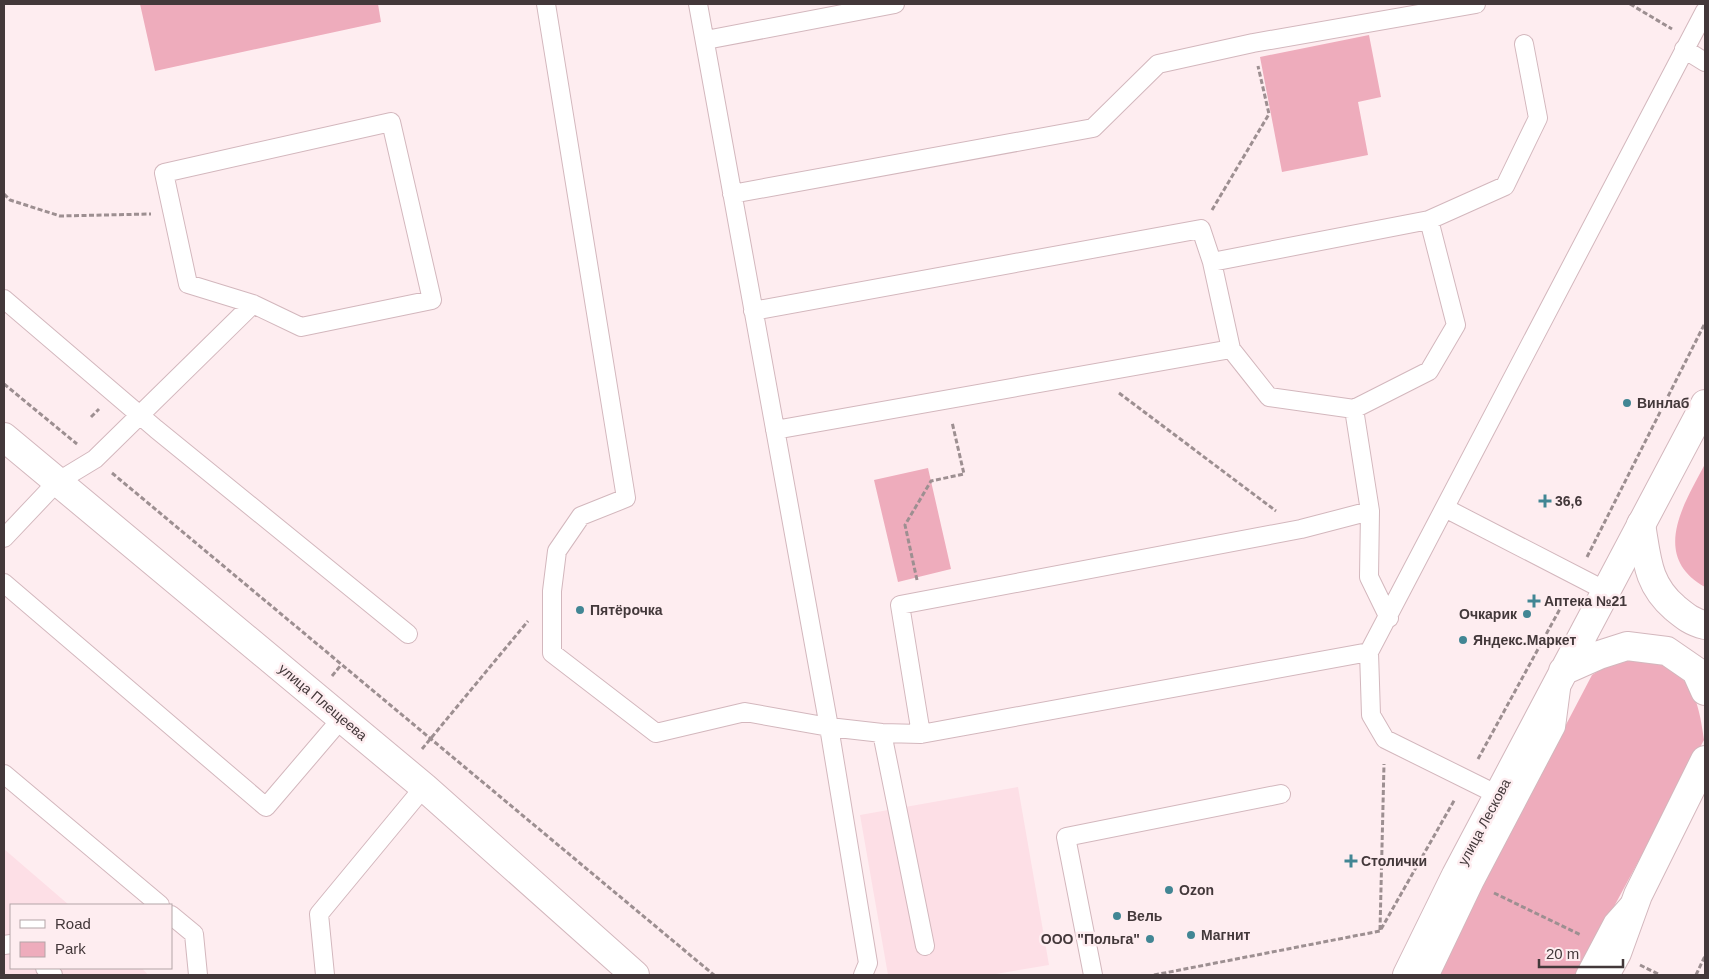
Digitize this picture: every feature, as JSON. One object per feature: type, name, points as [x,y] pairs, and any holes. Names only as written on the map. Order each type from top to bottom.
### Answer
[{"type":"main road","name":"улица Лескова","points":[[1407,975],[1498,795],[1704,407]]},
{"type":"main road","name":"улица Плещеева","points":[[4,437],[424,787],[635,975]]},
{"type":"main road","points":[[1642,524],[1648,570],[1662,596],[1692,622],[1705,625]]},
{"type":"main road","points":[[1563,671],[1599,655],[1627,646],[1667,651],[1696,671],[1705,691]]},
{"type":"main road","points":[[1605,975],[1617,953],[1638,895],[1705,760]]},
{"type":"lane","points":[[546,4],[626,498],[581,516],[557,551],[552,591],[552,653],[656,733],[745,712],[829,727],[882,733],[921,734],[1369,652]]},
{"type":"lane","points":[[698,4],[829,727],[868,963],[863,975]]},
{"type":"lane","points":[[706,40],[895,4]]},
{"type":"lane","points":[[732,194],[1092,128],[1158,64],[1253,43],[1476,4]]},
{"type":"lane","points":[[1498,795],[1385,739],[1371,715],[1369,652],[1389,618],[1705,11]]},
{"type":"lane","points":[[1212,262],[1429,220],[1505,186],[1538,118],[1524,44]]},
{"type":"lane","points":[[1687,44],[1705,62]]},
{"type":"lane","points":[[391,122],[432,300],[301,327],[253,304],[188,284],[173,213],[164,173],[391,122]]},
{"type":"lane","points":[[753,311],[1201,229],[1212,262],[1231,349],[1269,397],[1354,409],[1429,371],[1456,325],[1429,220]]},
{"type":"lane","points":[[4,299],[140,415],[408,634]]},
{"type":"lane","points":[[4,538],[57,482],[95,459],[253,304]]},
{"type":"lane","points":[[774,430],[1231,349]]},
{"type":"lane","points":[[1354,409],[1370,511],[1369,578],[1389,618]]},
{"type":"lane","points":[[1445,508],[1606,591]]},
{"type":"lane","points":[[921,734],[900,604],[1301,529],[1370,511]]},
{"type":"lane","points":[[4,583],[266,807],[342,718]]},
{"type":"lane","name":"улица Лескова","points":[[1430,975],[1474,883],[1556,727],[1563,671]]},
{"type":"lane","points":[[882,733],[925,946]]},
{"type":"lane","points":[[4,774],[159,904]]},
{"type":"lane","points":[[325,975],[319,914],[424,787]]},
{"type":"lane","points":[[1093,975],[1066,837],[1281,794]]},
{"type":"lane","points":[[1585,975],[1613,922],[1638,895]]},
{"type":"lane","points":[[172,916],[194,934],[198,975]]},
{"type":"path","points":[[1630,4],[1687,44]]},
{"type":"path","points":[[1201,229],[1269,114],[1253,43]]},
{"type":"path","points":[[4,194],[10,200],[60,216],[173,213]]},
{"type":"path","points":[[1154,975],[1380,931],[1467,779],[1577,577],[1705,323]]},
{"type":"path","points":[[1092,374],[1301,529]]},
{"type":"path","points":[[4,384],[714,975]]},
{"type":"path","points":[[917,578],[905,525],[931,481],[964,474],[947,398]]},
{"type":"path","points":[[403,770],[430,740],[552,591]]},
{"type":"path","points":[[1380,931],[1385,739]]},
{"type":"path","points":[[1490,891],[1586,937]]},
{"type":"path","points":[[1696,975],[1705,956]]},
{"type":"path","points":[[1640,965],[1660,975]]},
{"type":"shaded area","points":[[1018,787],[1049,965],[990,975],[888,975],[860,815]]},
{"type":"shaded area","points":[[4,849],[68,904],[10,904],[10,969],[143,969],[148,975],[4,975]]},
{"type":"green space","points":[[140,4],[378,4],[381,22],[155,71]]},
{"type":"green space","points":[[1369,35],[1381,97],[1358,102],[1368,155],[1282,172],[1260,57]]},
{"type":"green space","points":[[1705,464],[1705,587],[1688,574],[1679,560],[1675,545],[1676,529],[1681,512]]},
{"type":"green space","points":[[928,468],[951,569],[898,582],[874,480]]},
{"type":"green space","points":[[1632,658],[1663,665],[1683,679],[1698,706],[1704,740],[1577,975],[1439,975],[1481,887],[1592,675],[1612,662]]},
{"type":"place","name":"Винлаб","points":[[1627,403]]},
{"type":"place","name":"36,6","points":[[1545,501]]},
{"type":"place","name":"Аптека №21","points":[[1534,601]]},
{"type":"place","name":"Пятёрочка","points":[[580,610]]},
{"type":"place","name":"Очкарик","points":[[1527,614]]},
{"type":"place","name":"Яндекс.Маркет","points":[[1463,640]]},
{"type":"place","name":"Столички","points":[[1351,861]]},
{"type":"place","name":"Ozon","points":[[1169,890]]},
{"type":"place","name":"Вель","points":[[1117,916]]},
{"type":"place","name":"Магнит","points":[[1191,935]]},
{"type":"place","name":"ООО \"Польга\"","points":[[1150,939]]}]
